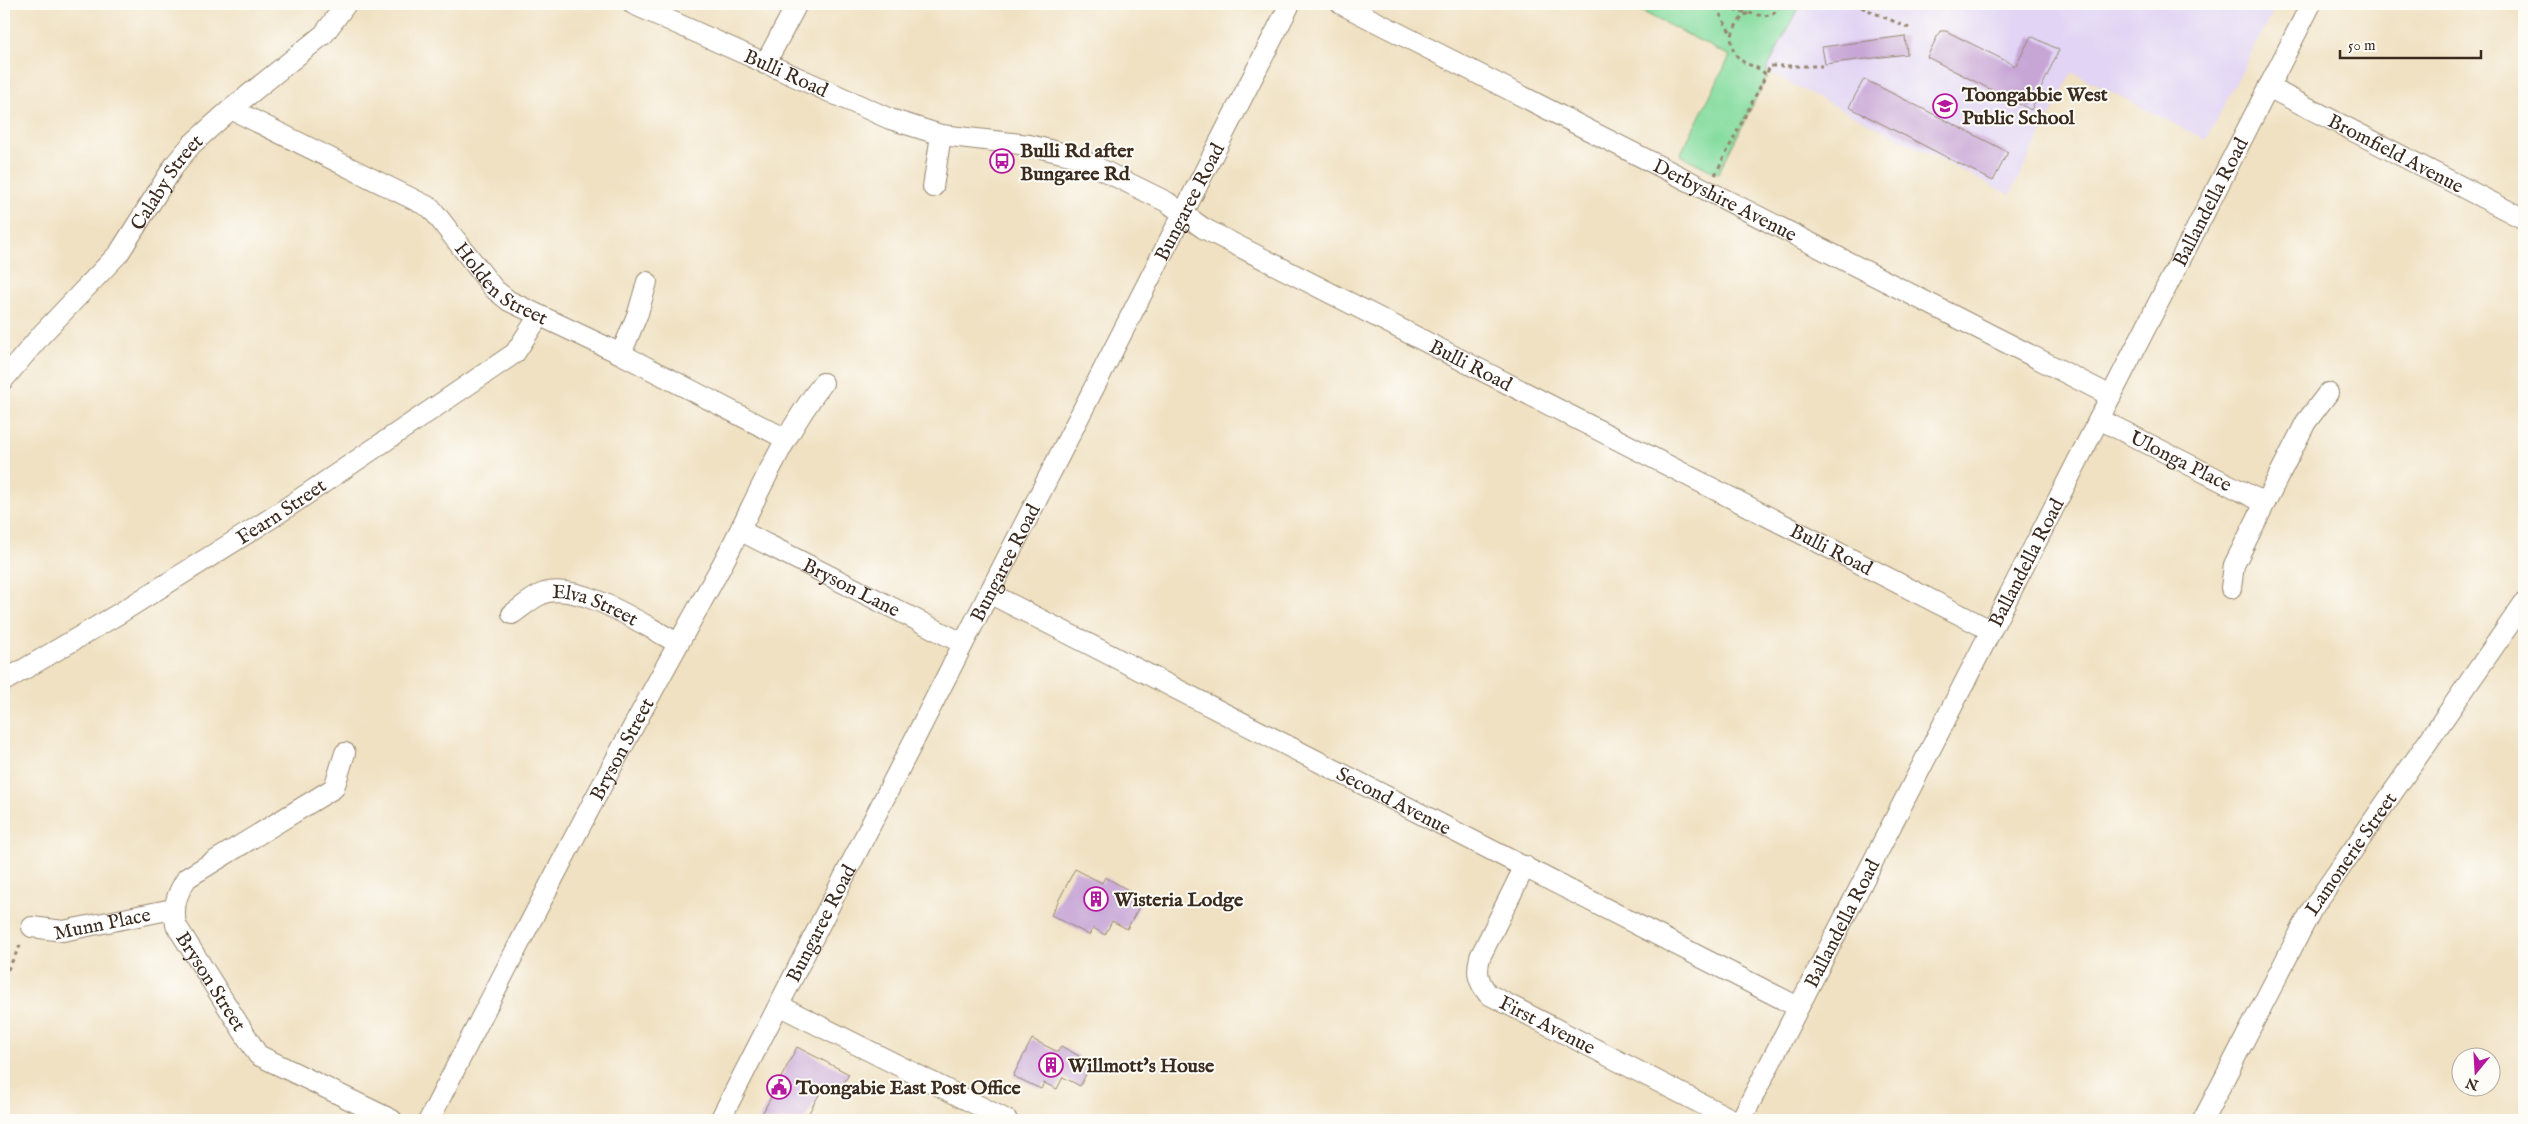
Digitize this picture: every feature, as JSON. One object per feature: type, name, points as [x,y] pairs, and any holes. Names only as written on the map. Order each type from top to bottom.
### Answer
[{"type":"street","name":"Calaby Street","points":[[4,379],[42,334],[119,253],[176,163],[192,144],[231,109],[324,34],[346,4]]},
{"type":"street","name":"Bulli Road","points":[[633,4],[890,119],[941,135],[1029,145],[1060,152],[1100,167],[1168,202],[1182,214],[1220,237],[1990,630]]},
{"type":"street","points":[[765,64],[796,4]]},
{"type":"street","name":"Bungaree Road","points":[[720,1120],[780,1006],[962,643],[1290,4]]},
{"type":"street","name":"Derbyshire Avenue","points":[[1341,4],[2111,396]]},
{"type":"street","name":"Ballandella Road","points":[[1741,1120],[2311,4]]},
{"type":"street","name":"Bromfield Avenue","points":[[2268,87],[2524,219]]},
{"type":"street","name":"Holden Street","points":[[231,109],[431,208],[494,289],[509,301],[620,354],[786,439]]},
{"type":"street","points":[[933,187],[941,135]]},
{"type":"street","points":[[620,354],[638,312],[647,282]]},
{"type":"street","name":"Fearn Street","points":[[4,681],[120,613],[273,517],[515,353],[539,316]]},
{"type":"street","name":"Bryson Street","points":[[429,1120],[578,828],[741,531],[786,439],[804,408],[823,383]]},
{"type":"street","points":[[2231,588],[2234,565],[2306,422],[2328,393]]},
{"type":"street","name":"Ulonga Place","points":[[2099,418],[2265,504]]},
{"type":"street","name":"Bryson Lane","points":[[741,531],[962,643]]},
{"type":"street","name":"Elva Street","points":[[512,614],[544,594],[569,591],[599,602],[678,643]]},
{"type":"street","name":"Second Avenue","points":[[989,593],[1526,866],[1798,1007]]},
{"type":"street","name":"Lamonerie Street","points":[[2203,1120],[2312,909],[2524,603]]},
{"type":"street","name":"Bryson Street","points":[[345,753],[334,788],[187,878],[176,894],[173,909],[176,926],[258,1055],[392,1120]]},
{"type":"street","name":"First Avenue","points":[[1526,866],[1480,957],[1477,970],[1480,984],[1488,994],[1733,1120]]},
{"type":"street","name":"Munn Place","points":[[32,927],[63,931],[173,909]]},
{"type":"street","points":[[780,1006],[1007,1120]]},
{"type":"path","points":[[1702,4],[1764,16],[1773,14],[1781,4]]},
{"type":"path","points":[[1854,4],[1909,28]]},
{"type":"path","points":[[1716,7],[1731,34],[1731,44],[1738,58],[1745,64],[1758,66],[1766,75]]},
{"type":"path","points":[[1731,34],[1740,18],[1748,13]]},
{"type":"path","points":[[1714,178],[1770,66],[1822,66]]},
{"type":"path","points":[[4,977],[32,927]]},
{"type":"shaded area","name":"Toongabbie West Public School","points":[[1800,4],[2277,4],[2206,140],[2072,72],[2010,195],[1766,71]]},
{"type":"green space","points":[[1627,4],[1800,4],[1766,71],[1769,73],[1718,174],[1680,155],[1730,56]]},
{"type":"building","points":[[1940,31],[1946,31],[2016,66],[2031,36],[2059,50],[2031,110],[1927,57]]},
{"type":"building","points":[[1905,36],[1907,54],[1825,64],[1822,47]]},
{"type":"building","points":[[1864,79],[2008,152],[1993,181],[1849,107]]},
{"type":"building","name":"Wisteria Lodge","points":[[1075,869],[1102,883],[1105,877],[1130,891],[1128,896],[1141,903],[1127,929],[1112,921],[1105,935],[1093,928],[1089,935],[1051,915]]},
{"type":"building","name":"Willmott's House","points":[[1032,1039],[1058,1052],[1061,1046],[1079,1056],[1076,1062],[1089,1068],[1080,1086],[1063,1077],[1057,1089],[1044,1083],[1041,1089],[1013,1076]]},
{"type":"building","points":[[797,1047],[849,1074],[840,1090],[826,1082],[805,1120],[759,1120]]},
{"type":"place","name":"Toongabbie West Public School","points":[[1945,106]]},
{"type":"place","name":"Bulli Rd after Bungaree Rd","points":[[1002,161]]},
{"type":"place","name":"Wisteria Lodge","points":[[1096,899]]},
{"type":"place","name":"Willmott's House","points":[[1051,1065]]},
{"type":"place","name":"Toongabie East Post Office","points":[[779,1087]]}]
